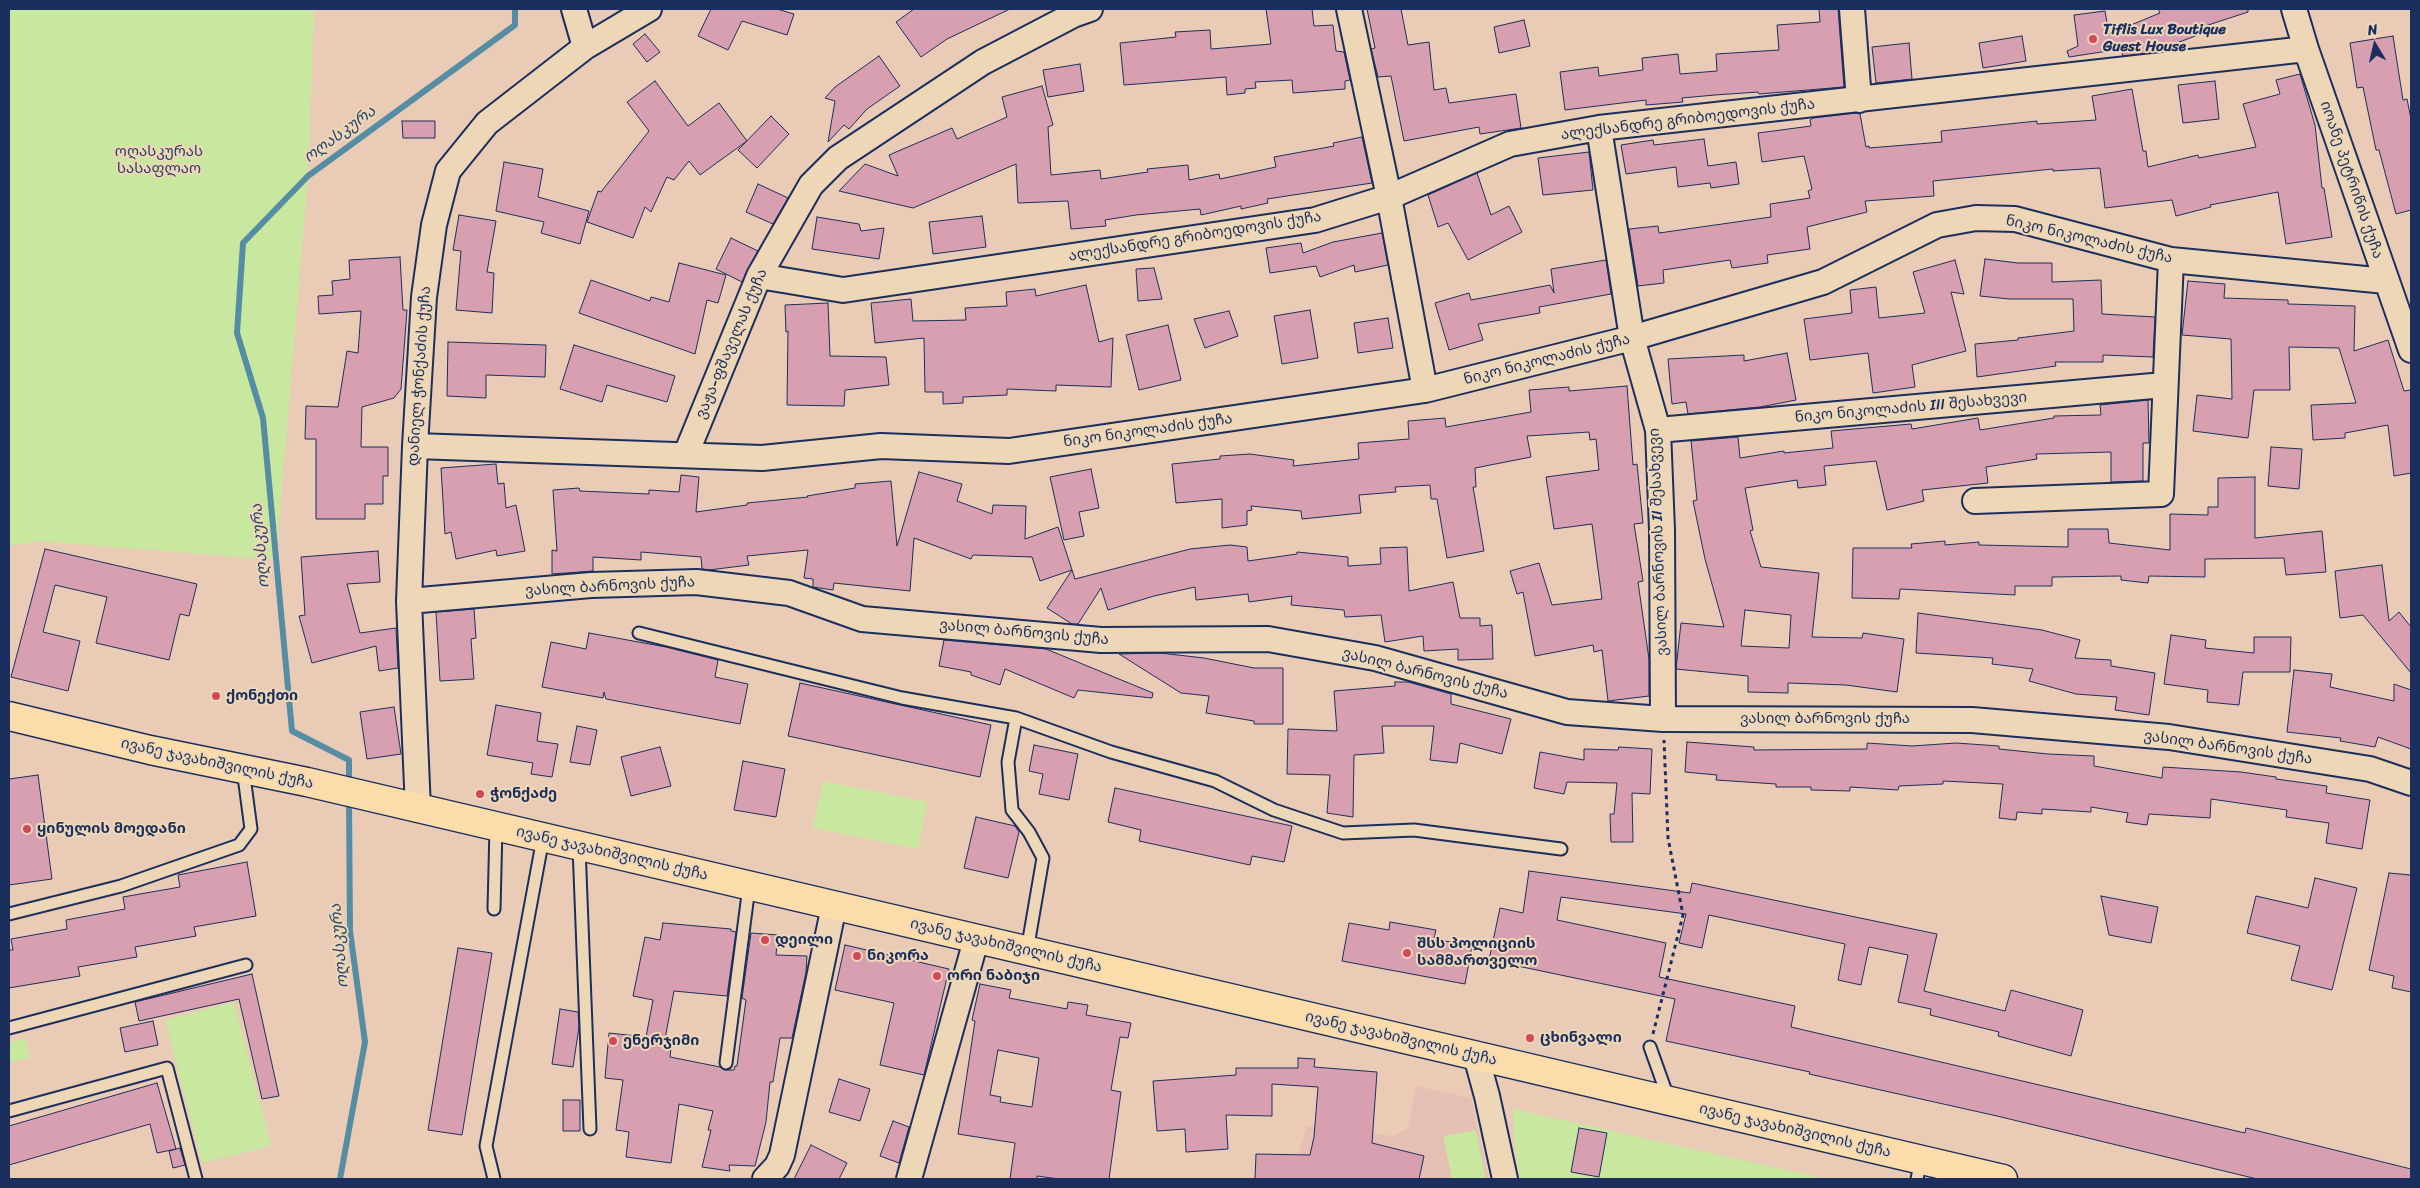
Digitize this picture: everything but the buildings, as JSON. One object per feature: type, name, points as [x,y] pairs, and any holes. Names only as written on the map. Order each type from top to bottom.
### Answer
[{"type":"main road","name":"ივანე ჯავახიშვილის ქუჩა","points":[[9,716],[150,750],[307,782],[418,810],[1670,1102],[1919,1170],[2003,1179]]},
{"type":"street","points":[[574,9],[585,47]]},
{"type":"street","name":"დანიელ ჭონქაძის ქუჩა","points":[[418,810],[409,601],[415,446],[424,297],[434,225],[448,171],[487,123],[585,47],[649,9]]},
{"type":"street","points":[[1349,9],[1389,197],[1425,390]]},
{"type":"street","points":[[1852,9],[1859,100]]},
{"type":"street","name":"იოანე პეტრიწის ქუჩა","points":[[2294,9],[2306,49],[2411,350]]},
{"type":"street","name":"ვაჟა-ფშაველას ქუჩა","points":[[686,454],[759,276],[811,185],[838,158],[983,62],[1078,11]]},
{"type":"street","name":"ალექსანდრე გრიბოედოვის ქუჩა","points":[[759,276],[843,290],[1315,220],[1389,197],[1510,144],[1599,128],[2306,49]]},
{"type":"street","name":"ვასილ ბარნოვის II შესახვევი","points":[[1599,128],[1632,338],[1658,430],[1662,530],[1663,719]]},
{"type":"street","name":"ნიკო ნიკოლაძის ქუჩა","points":[[686,454],[762,458],[881,446],[1009,452],[1425,390],[1632,338],[1823,282],[1937,225],[1976,218],[2015,219],[2171,260],[2386,281]]},
{"type":"street","points":[[1975,502],[2160,494],[2171,260]]},
{"type":"street","name":"ნიკო ნიკოლაძის III შესახვევი","points":[[1658,430],[2164,385]]},
{"type":"street","points":[[415,446],[686,454]]},
{"type":"street","name":"ვასილ ბარნოვის ქუჩა","points":[[409,601],[591,585],[696,582],[789,593],[862,619],[1101,640],[1268,639],[1375,658],[1566,712],[1663,719],[1972,720],[2169,737],[2370,769],[2411,783]]},
{"type":"street","points":[[765,1179],[777,1166],[782,1155],[834,906]]},
{"type":"street","points":[[909,1179],[976,940]]},
{"type":"street","points":[[1476,1056],[1487,1096],[1505,1179]]},
{"type":"lane","points":[[639,632],[902,698],[1016,718],[1111,752],[1215,781],[1274,810],[1343,833],[1414,830],[1561,849]]},
{"type":"lane","points":[[1016,718],[1008,762],[1012,810],[1030,832],[1043,858],[1027,951]]},
{"type":"lane","points":[[9,914],[121,886],[239,844],[251,829],[243,769]]},
{"type":"lane","points":[[494,909],[496,828]]},
{"type":"lane","points":[[494,1179],[486,1146],[544,838]]},
{"type":"lane","points":[[579,847],[590,1129]]},
{"type":"lane","points":[[726,1062],[749,887]]},
{"type":"lane","points":[[9,1028],[246,965]]},
{"type":"lane","points":[[1650,1047],[1670,1102]]},
{"type":"lane","points":[[9,1111],[166,1068],[196,1179]]},
{"type":"path","points":[[1650,1047],[1683,915],[1668,838],[1663,719]]},
{"type":"shaded area","points":[[1416,1086],[1471,1098],[1488,1179],[1295,1179],[1295,1166],[1307,1126],[1393,1136],[1408,1128]]},
{"type":"green space","name":"ოღასკურას სასაფლაო","points":[[9,9],[314,9],[308,176],[276,560],[37,541],[9,546]]},
{"type":"green space","points":[[823,781],[927,802],[918,849],[813,828]]},
{"type":"green space","points":[[234,1002],[271,1146],[202,1163],[165,1020]]},
{"type":"green space","points":[[26,1039],[30,1058],[9,1062],[9,1042]]},
{"type":"green space","points":[[1513,1109],[1826,1179],[1520,1179],[1515,1151]]},
{"type":"green space","points":[[1476,1130],[1486,1179],[1452,1179],[1443,1136]]},
{"type":"waterway","name":"ოღასკურა","points":[[349,786],[349,760],[292,731],[263,418],[237,333],[243,243],[308,176],[515,25],[515,9]]},
{"type":"waterway","name":"ოღასკურა","points":[[340,1179],[365,1042],[350,931],[349,799]]},
{"type":"place","name":"Tiflis Lux Boutique Guest House","points":[[2093,39]]},
{"type":"place","name":"ქონექთი","points":[[216,696]]},
{"type":"place","name":"ჭონქაძე","points":[[480,794]]},
{"type":"place","name":"ყინულის მოედანი","points":[[27,829]]},
{"type":"place","name":"დეილი","points":[[765,940]]},
{"type":"place","name":"შსს პოლიციის სამმართველო","points":[[1407,953]]},
{"type":"place","name":"ნიკორა","points":[[857,956]]},
{"type":"place","name":"ორი ნაბიჯი","points":[[937,976]]},
{"type":"place","name":"ცხინვალი","points":[[1530,1038]]},
{"type":"place","name":"ენერჯიმი","points":[[613,1041]]}]
